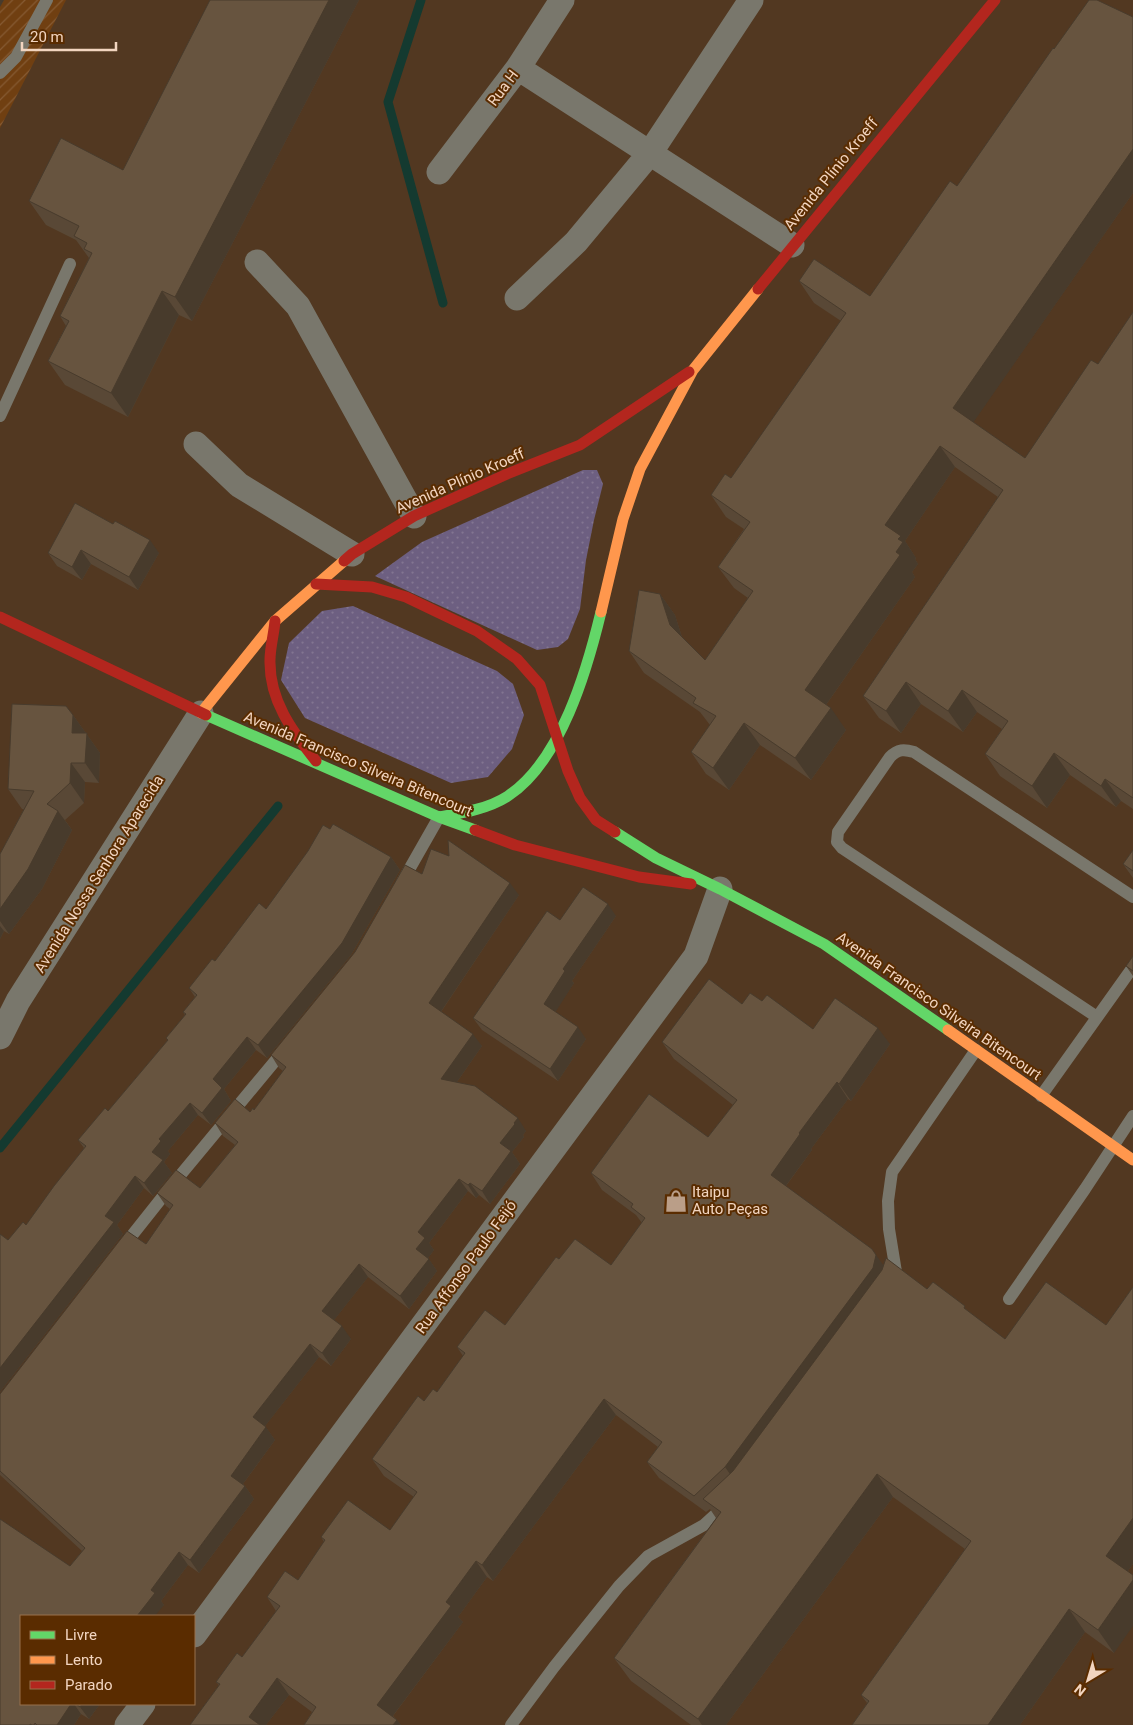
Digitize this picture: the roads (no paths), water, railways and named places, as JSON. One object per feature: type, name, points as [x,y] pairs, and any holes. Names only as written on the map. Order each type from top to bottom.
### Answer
[{"type":"main road","name":"Avenida Plínio Kroeff","points":[[439,816],[477,810],[508,796],[535,772],[558,738],[580,684],[597,628],[623,519],[640,469],[693,370],[792,245],[995,0]]},
{"type":"main road","name":"Avenida Plínio Kroeff","points":[[201,713],[275,621],[352,554],[414,516],[507,474],[580,445],[693,370]]},
{"type":"main road","name":"Avenida Francisco Silveira Bitencourt","points":[[316,584],[372,587],[406,597],[477,631],[517,659],[540,685],[568,771],[580,798],[596,820],[656,858],[720,889],[824,944],[1133,1160]]},
{"type":"main road","name":"Avenida Francisco Silveira Bitencourt","points":[[0,617],[201,713],[439,816],[515,846],[639,877],[720,889]]},
{"type":"main road","points":[[275,621],[270,661],[273,694],[289,727],[318,764]]},
{"type":"street","name":"Rua H","points":[[439,172],[518,68],[562,0]]},
{"type":"street","points":[[517,298],[576,242],[650,153],[751,0]]},
{"type":"street","points":[[518,68],[792,245]]},
{"type":"street","points":[[257,262],[298,306],[414,516]]},
{"type":"street","points":[[196,444],[239,485],[352,554]]},
{"type":"street","name":"Avenida Nossa Senhora Aparecida","points":[[0,1037],[18,1001],[201,713]]},
{"type":"street","name":"Rua Affonso Paulo Feijó","points":[[195,1634],[696,956],[720,889]]},
{"type":"street","points":[[127,1725],[142,1705]]},
{"type":"lane","points":[[0,73],[16,57],[47,0]]},
{"type":"lane","points":[[0,416],[70,264]]},
{"type":"lane","points":[[1098,1017],[842,848],[837,842],[838,832],[890,757],[895,752],[906,750],[914,752],[1133,897]]},
{"type":"lane","points":[[396,892],[439,816]]},
{"type":"lane","points":[[1041,1096],[1133,967]]},
{"type":"lane","points":[[114,1259],[168,1190],[294,1037]]},
{"type":"lane","points":[[886,1296],[892,1288],[896,1272],[889,1229],[888,1201],[892,1172],[976,1050]]},
{"type":"lane","points":[[1009,1299],[1133,1116]]},
{"type":"lane","points":[[511,1725],[554,1667],[607,1601],[648,1556],[704,1525],[737,1495]]},
{"type":"waterway","points":[[421,0],[388,102],[443,303]]},
{"type":"waterway","points":[[0,1148],[278,806]]},
{"type":"place","name":"Itaipu Auto Peças","points":[[676,1201]]}]
